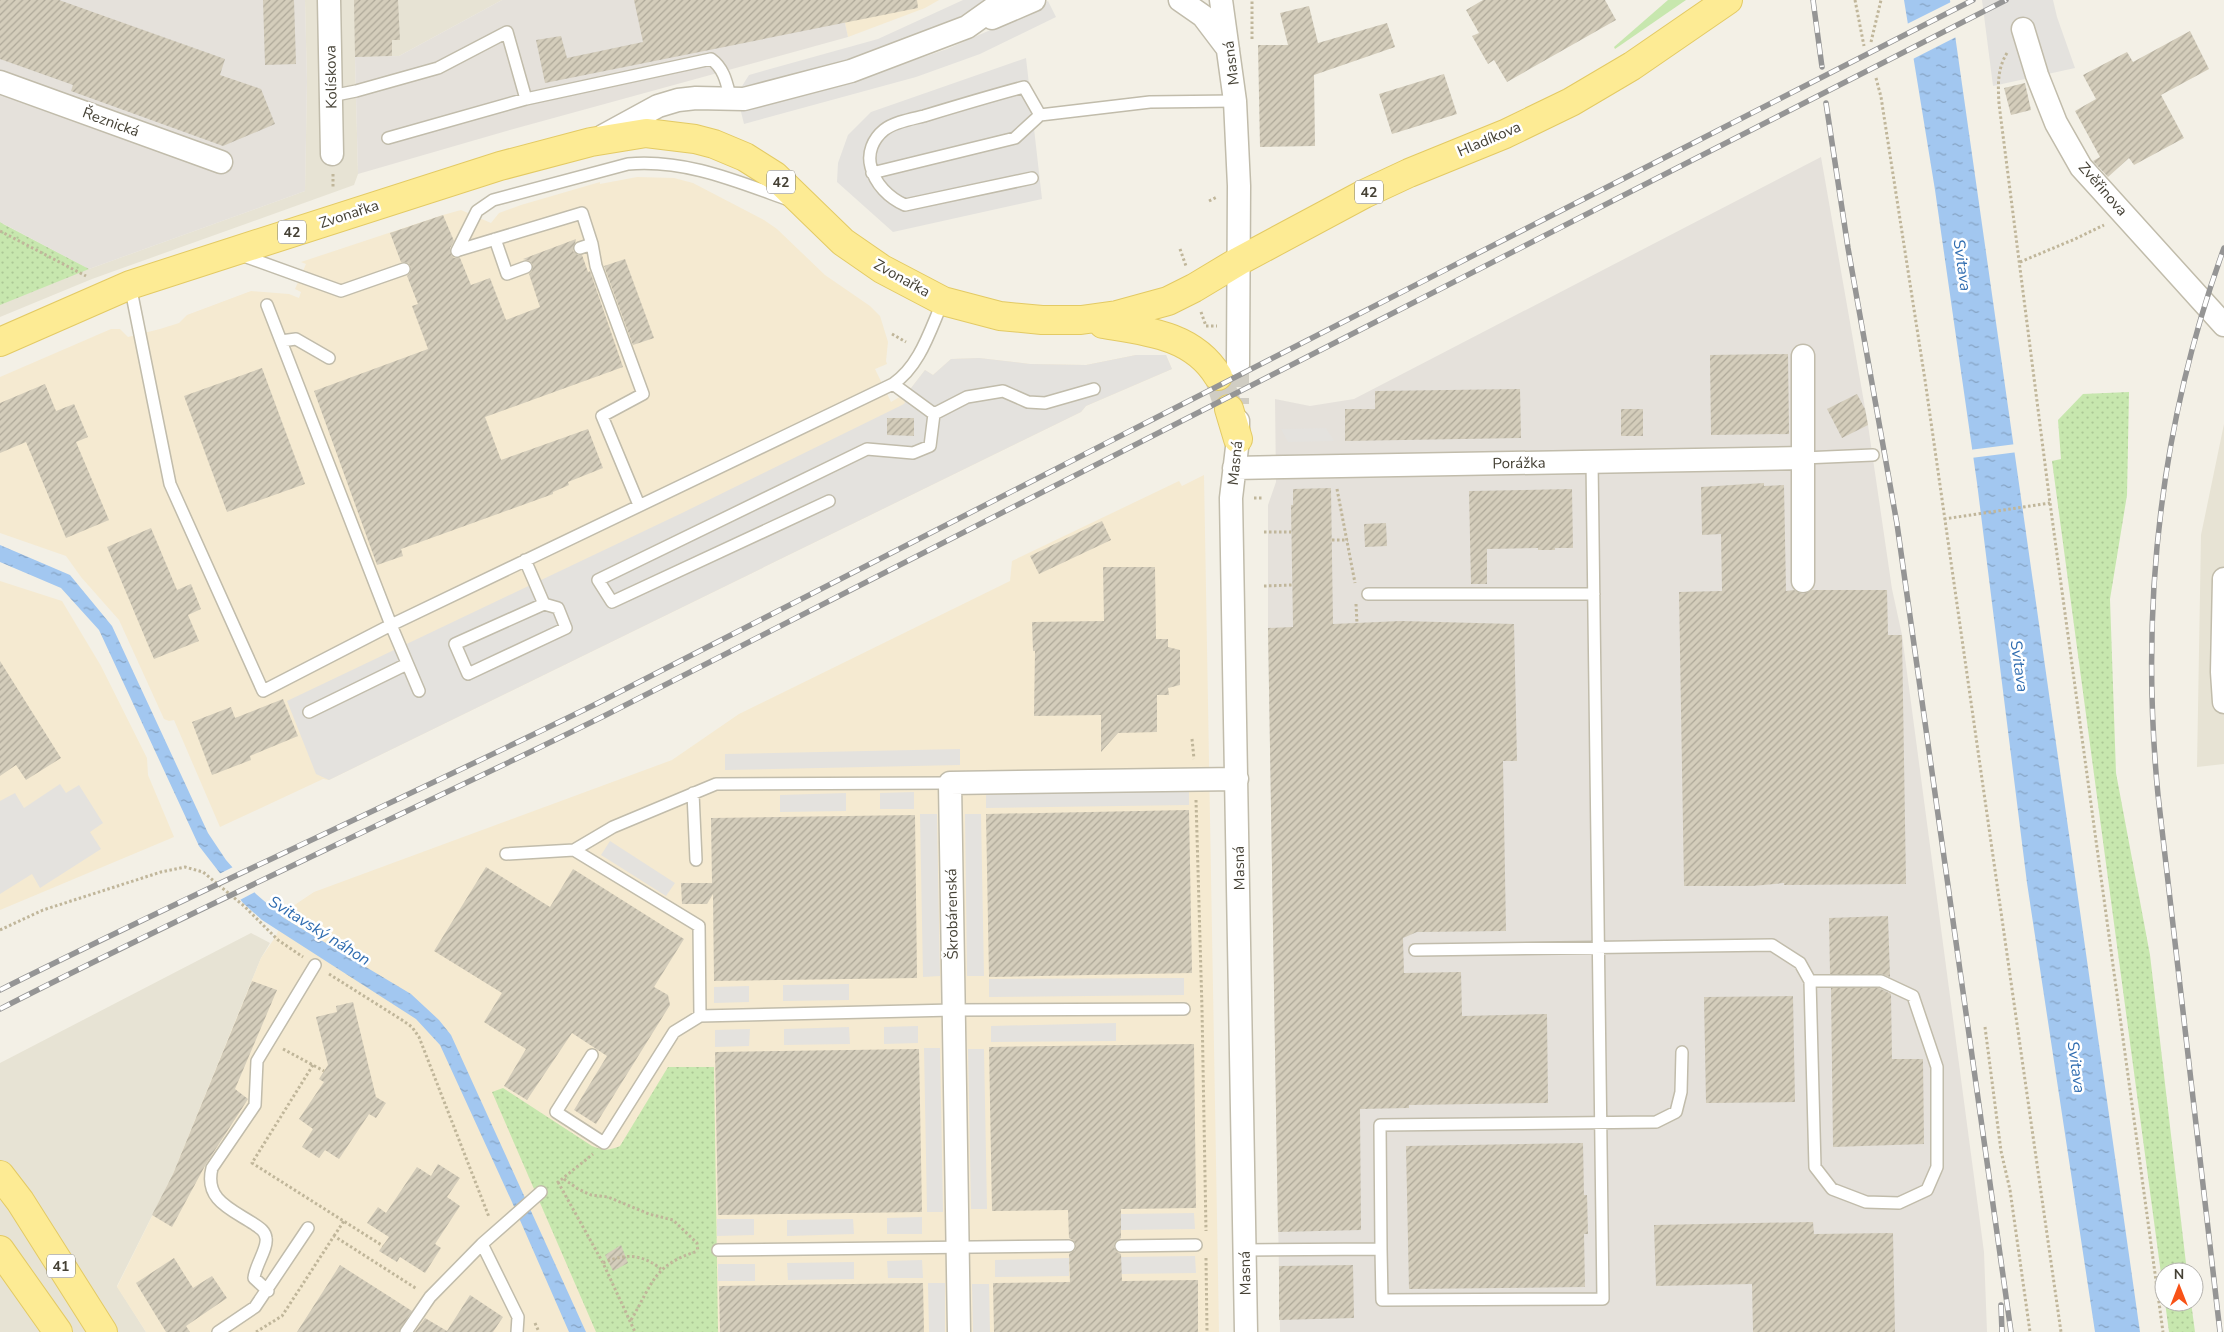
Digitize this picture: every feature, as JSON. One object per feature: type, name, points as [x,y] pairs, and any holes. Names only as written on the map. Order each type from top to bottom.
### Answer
[{"type":"main road","name":"Hladíkova","points":[[1239,261],[1364,194],[1409,173],[1513,130],[1571,102],[1632,66],[1728,0]]},
{"type":"main road","name":"Zvonařka","points":[[0,342],[130,285],[232,252],[500,166],[591,142],[646,133],[680,136],[731,150],[775,176],[843,242],[904,281],[943,301],[1000,316],[1042,320],[1081,320],[1131,312],[1168,301],[1239,261]]},
{"type":"main road","points":[[1081,320],[1153,332],[1170,338],[1228,371]]},
{"type":"main road","points":[[1234,407],[1238,440]]},
{"type":"main road","name":"41","points":[[0,1175],[20,1200],[103,1332]]},
{"type":"main road","name":"41","points":[[0,1250],[58,1332]]},
{"type":"street","name":"Kolískova","points":[[330,0],[332,154]]},
{"type":"street","name":"Zvonařka","points":[[591,142],[658,106],[668,103],[688,98],[738,100],[851,71],[968,28],[1005,0]]},
{"type":"street","points":[[968,28],[1034,0]]},
{"type":"street","points":[[1180,0],[1203,16],[1230,51]]},
{"type":"street","name":"Masná","points":[[1222,0],[1235,101],[1239,186],[1239,261],[1228,371]]},
{"type":"street","name":"Zvěřinova","points":[[2022,29],[2037,75],[2056,123],[2081,167],[2224,325]]},
{"type":"street","name":"Řeznická","points":[[0,82],[221,162]]},
{"type":"street","points":[[1804,356],[1804,580]]},
{"type":"street","name":"Masná","points":[[1238,440],[1231,498],[1246,1332]]},
{"type":"street","name":"Porážka","points":[[1234,468],[1804,458]]},
{"type":"street","points":[[2224,579],[2222,672],[2224,702]]},
{"type":"street","points":[[950,783],[1237,779]]},
{"type":"street","name":"Škrobárenská","points":[[950,783],[959,1332]]},
{"type":"lane","points":[[331,96],[438,68],[507,32],[526,98]]},
{"type":"lane","points":[[388,138],[526,98],[711,60],[720,67],[738,100]]},
{"type":"lane","points":[[1032,178],[905,205],[893,199],[880,186],[872,173],[868,157],[873,144],[884,130],[904,122],[1024,87],[1040,115]]},
{"type":"lane","points":[[872,173],[1015,138],[1040,115],[1150,102],[1235,101]]},
{"type":"lane","points":[[639,505],[602,416],[642,394],[596,266],[592,244],[582,213],[458,250],[477,211],[492,200],[628,164],[650,162],[695,168],[802,204]]},
{"type":"lane","points":[[495,239],[507,274],[526,267]]},
{"type":"lane","points":[[580,248],[592,244]]},
{"type":"lane","points":[[232,252],[341,291],[404,269]]},
{"type":"lane","points":[[130,285],[170,484],[263,691],[390,625],[893,384],[901,378],[915,361],[943,301]]},
{"type":"lane","points":[[267,305],[390,625],[419,691]]},
{"type":"lane","points":[[281,341],[296,339],[329,358]]},
{"type":"lane","points":[[893,384],[934,414]]},
{"type":"lane","points":[[934,414],[968,397],[1003,391],[1028,402],[1045,403],[1094,389]]},
{"type":"lane","points":[[829,501],[612,602],[598,580],[868,449],[913,453],[930,446],[934,414]]},
{"type":"lane","points":[[1804,458],[1873,455]]},
{"type":"lane","points":[[1592,461],[1598,947],[1601,1123],[1603,1299],[1382,1300],[1380,1125],[1601,1123],[1656,1122],[1676,1112],[1681,1092],[1682,1052]]},
{"type":"lane","points":[[525,560],[544,604]]},
{"type":"lane","points":[[1362,595],[1594,594]]},
{"type":"lane","points":[[544,604],[558,608],[566,628],[468,674],[455,644],[544,604]]},
{"type":"lane","points":[[309,712],[407,664]]},
{"type":"lane","points":[[506,854],[574,850],[613,827],[716,784],[950,783]]},
{"type":"lane","points":[[693,793],[696,860]]},
{"type":"lane","points":[[574,850],[699,926],[700,1016]]},
{"type":"lane","points":[[1415,950],[1772,945],[1800,963],[1810,981],[1815,1167],[1832,1189],[1866,1202],[1899,1203],[1927,1190],[1937,1167],[1937,1067],[1913,996],[1881,981],[1810,981]]},
{"type":"lane","points":[[268,1291],[254,1278],[255,1270],[267,1242],[264,1231],[216,1198],[209,1179],[212,1168],[255,1105],[257,1061],[315,965]]},
{"type":"lane","points":[[592,1055],[556,1112],[604,1143],[674,1032],[700,1016],[953,1010],[1184,1009]]},
{"type":"lane","points":[[406,1332],[430,1297],[482,1244],[541,1192]]},
{"type":"lane","points":[[218,1332],[233,1328],[255,1307],[268,1291],[308,1228]]},
{"type":"lane","points":[[482,1244],[518,1317],[517,1332]]},
{"type":"lane","points":[[1121,1246],[1196,1245]]},
{"type":"lane","points":[[718,1250],[1069,1246]]},
{"type":"lane","points":[[1244,1250],[1381,1248]]},
{"type":"path","points":[[1252,0],[1252,39]]},
{"type":"path","points":[[1854,0],[1864,46]]},
{"type":"path","points":[[1871,42],[1881,0]]},
{"type":"path","points":[[2022,29],[2001,63],[1997,83],[2050,503],[2163,1332]]},
{"type":"path","points":[[1876,78],[1881,97],[1925,380],[2061,1332]]},
{"type":"path","points":[[2020,262],[2076,239],[2108,222],[2130,221]]},
{"type":"path","points":[[0,231],[86,276]]},
{"type":"path","points":[[1337,486],[1356,585]]},
{"type":"path","points":[[1944,519],[2050,503]]},
{"type":"path","points":[[1264,532],[1292,532]]},
{"type":"path","points":[[1332,540],[1348,540]]},
{"type":"path","points":[[1264,586],[1292,585]]},
{"type":"path","points":[[1357,624],[1362,595]]},
{"type":"path","points":[[1196,808],[1206,1235]]},
{"type":"path","points":[[0,930],[43,910],[161,872],[185,868],[203,872],[244,906],[278,940],[297,953]]},
{"type":"path","points":[[315,965],[402,1020],[419,1037],[495,1232]]},
{"type":"path","points":[[1986,1027],[2001,1151],[2010,1190],[2030,1332]]},
{"type":"path","points":[[269,1041],[324,1071]]},
{"type":"path","points":[[313,1066],[252,1163],[383,1246]]},
{"type":"path","points":[[541,1192],[564,1179],[604,1143]]},
{"type":"path","points":[[564,1179],[591,1195],[608,1197],[649,1214],[673,1220],[697,1243],[698,1252]]},
{"type":"path","points":[[558,1182],[603,1263],[635,1332]]},
{"type":"path","points":[[256,1332],[282,1316],[344,1221]]},
{"type":"path","points":[[334,1236],[430,1297]]},
{"type":"path","points":[[630,1321],[661,1269],[675,1259],[698,1252],[718,1250]]},
{"type":"path","points":[[603,1263],[616,1257],[633,1255],[649,1260],[661,1269]]},
{"type":"path","points":[[1206,1255],[1207,1332]]},
{"type":"shaded area","points":[[0,0],[305,0],[307,82],[305,191],[89,269],[0,222]]},
{"type":"shaded area","points":[[305,0],[502,0],[399,56],[355,57],[358,174],[354,185],[92,279],[0,317],[0,222],[89,269],[305,191],[307,82]]},
{"type":"shaded area","points":[[502,0],[840,0],[848,37],[358,174],[355,57],[399,56]]},
{"type":"shaded area","points":[[840,0],[939,0],[925,8],[848,37]]},
{"type":"shaded area","points":[[963,0],[991,0],[934,30],[878,54],[739,91],[749,75],[878,39]]},
{"type":"shaded area","points":[[1982,0],[2053,0],[2075,68],[1993,86]]},
{"type":"shaded area","points":[[1048,1],[1056,17],[980,54],[916,77],[744,124],[740,108],[900,65],[947,49],[1011,21]]},
{"type":"shaded area","points":[[1026,58],[1042,199],[893,232],[837,182],[838,163],[848,135],[871,112]]},
{"type":"shaded area","points":[[1821,157],[1868,425],[1892,589],[1902,635],[1984,1252],[1987,1332],[1280,1332],[1268,628],[1268,505],[1276,482],[1275,399],[1310,406],[1354,399]]},
{"type":"shaded area","points":[[637,177],[674,178],[693,183],[764,220],[777,229],[825,275],[870,306],[880,316],[888,342],[887,364],[875,369],[891,402],[908,392],[925,370],[933,375],[951,359],[979,358],[1030,364],[1086,365],[1136,355],[1166,355],[1172,369],[1086,406],[1081,412],[329,780],[323,779],[220,827],[174,720],[164,719],[119,620],[81,577],[66,556],[0,533],[0,377],[111,329],[120,329],[128,337],[160,329],[179,323],[187,315],[251,291],[289,294],[299,298],[301,292],[295,289],[306,264],[301,262],[443,215],[461,210],[491,223],[499,213],[521,205],[600,182],[600,184]]},
{"type":"shaded area","points":[[1136,355],[1166,355],[1172,369],[1086,406],[1081,412],[329,780],[316,774],[287,701],[682,513],[902,405],[905,403],[904,399],[899,397],[908,392],[925,370],[933,375],[951,359],[979,358],[1030,364],[1086,365]]},
{"type":"shaded area","points":[[2224,424],[2224,764],[2197,767],[2201,535]]},
{"type":"shaded area","points":[[1326,428],[1334,441],[1288,442],[1281,429]]},
{"type":"shaded area","points":[[1204,475],[1219,1332],[146,1332],[117,1287],[173,1174],[261,958],[276,936],[287,910],[314,892],[672,760],[739,714],[1010,581],[1012,561],[1179,481],[1182,486]]},
{"type":"shaded area","points":[[0,581],[62,601],[101,666],[147,758],[148,775],[174,837],[0,910]]},
{"type":"shaded area","points":[[960,749],[960,765],[725,770],[725,754]]},
{"type":"shaded area","points":[[60,784],[66,793],[79,785],[103,823],[90,832],[101,849],[40,888],[32,874],[0,894],[0,801],[15,793],[24,808]]},
{"type":"shaded area","points":[[1189,788],[1189,805],[986,808],[986,792]]},
{"type":"shaded area","points":[[914,792],[914,809],[880,809],[880,793]]},
{"type":"shaded area","points":[[846,793],[846,811],[780,812],[780,795]]},
{"type":"shaded area","points":[[920,814],[937,814],[940,976],[923,977]]},
{"type":"shaded area","points":[[965,814],[981,814],[984,976],[967,976]]},
{"type":"shaded area","points":[[610,841],[675,883],[666,896],[601,855]]},
{"type":"shaded area","points":[[251,933],[270,943],[261,958],[173,1174],[117,1286],[146,1332],[0,1332],[0,1063]]},
{"type":"shaded area","points":[[1184,978],[1184,995],[989,997],[989,979]]},
{"type":"shaded area","points":[[849,984],[849,1000],[783,1001],[783,985]]},
{"type":"shaded area","points":[[749,986],[749,1002],[714,1003],[714,987]]},
{"type":"shaded area","points":[[1116,1023],[1116,1041],[991,1042],[991,1026]]},
{"type":"shaded area","points":[[918,1026],[918,1043],[884,1044],[884,1027]]},
{"type":"shaded area","points":[[849,1027],[850,1044],[784,1045],[784,1029]]},
{"type":"shaded area","points":[[750,1029],[749,1046],[715,1047],[715,1030]]},
{"type":"shaded area","points":[[924,1048],[940,1048],[943,1212],[927,1212]]},
{"type":"shaded area","points":[[968,1049],[984,1049],[987,1209],[971,1209]]},
{"type":"shaded area","points":[[1194,1213],[1195,1229],[1121,1230],[1121,1214]]},
{"type":"shaded area","points":[[922,1217],[922,1234],[887,1234],[887,1218]]},
{"type":"shaded area","points":[[717,1219],[754,1219],[754,1235],[717,1236]]},
{"type":"shaded area","points":[[853,1219],[854,1234],[787,1236],[787,1220]]},
{"type":"shaded area","points":[[1195,1256],[1196,1273],[1121,1274],[1121,1257]]},
{"type":"shaded area","points":[[1069,1258],[1069,1276],[995,1277],[995,1260]]},
{"type":"shaded area","points":[[922,1260],[923,1278],[888,1278],[887,1261]]},
{"type":"shaded area","points":[[854,1262],[854,1279],[788,1280],[787,1263]]},
{"type":"shaded area","points":[[718,1264],[755,1264],[755,1281],[718,1281]]},
{"type":"shaded area","points":[[928,1283],[945,1283],[945,1332],[929,1332]]},
{"type":"shaded area","points":[[972,1284],[989,1284],[990,1332],[973,1332]]},
{"type":"green space","points":[[1668,0],[1686,0],[1615,49],[1614,47]]},
{"type":"green space","points":[[0,222],[3,224],[89,269],[0,305]]},
{"type":"green space","points":[[2129,392],[2127,495],[2110,599],[2116,773],[2150,955],[2186,1262],[2159,1262],[2052,461],[2061,459],[2058,420],[2083,394]]},
{"type":"green space","points":[[668,1067],[714,1067],[718,1332],[596,1332],[492,1092],[503,1088],[592,1146],[613,1149],[620,1146]]},
{"type":"green space","points":[[2166,1312],[2192,1312],[2195,1332],[2169,1332]]},
{"type":"water","name":"Svitava","points":[[1904,0],[1950,0],[2140,1332],[2095,1332],[2027,883],[1977,483],[1935,190]]},
{"type":"water","points":[[0,545],[70,575],[112,626],[208,833],[226,860],[256,894],[284,918],[411,994],[439,1020],[451,1035],[586,1332],[569,1332],[440,1045],[416,1019],[262,920],[243,903],[199,846],[99,630],[61,588],[0,562]]},
{"type":"pier","points":[[1953,1],[1958,36],[1911,60],[1905,25]]},
{"type":"pier","points":[[2016,444],[2018,452],[1971,458],[1969,450]]},
{"type":"pier","points":[[235,866],[257,891],[238,901],[219,874]]},
{"type":"building","points":[[0,0],[59,0],[225,59],[220,75],[261,89],[275,124],[223,146],[71,91],[73,85],[0,59]]},
{"type":"building","points":[[263,0],[294,0],[296,64],[265,65]]},
{"type":"building","points":[[354,0],[398,0],[400,40],[392,40],[392,56],[355,57]]},
{"type":"building","points":[[634,0],[917,0],[918,8],[545,83],[536,40],[561,36],[567,58],[643,42]]},
{"type":"building","points":[[1483,0],[1605,0],[1616,20],[1507,82],[1494,60],[1488,64],[1472,36],[1479,33],[1466,10]]},
{"type":"building","points":[[1309,6],[1318,43],[1387,23],[1395,47],[1314,75],[1315,146],[1260,147],[1258,45],[1288,45],[1280,13]]},
{"type":"building","points":[[2190,31],[2209,69],[2161,95],[2184,138],[2134,165],[2129,158],[2108,177],[2093,161],[2100,157],[2075,111],[2096,99],[2083,75],[2127,52],[2133,62]]},
{"type":"building","points":[[1444,74],[1457,114],[1392,134],[1379,94]]},
{"type":"building","points":[[2025,83],[2031,110],[2011,115],[2004,88]]},
{"type":"building","points":[[443,215],[454,241],[450,248],[451,255],[454,258],[460,258],[471,285],[490,278],[506,320],[540,307],[529,274],[532,271],[533,265],[530,261],[523,259],[576,239],[573,251],[578,255],[582,255],[588,272],[590,271],[623,367],[485,417],[501,460],[588,429],[603,468],[568,482],[569,485],[553,492],[553,494],[401,549],[403,556],[377,565],[314,391],[428,349],[412,306],[418,304],[407,276],[410,273],[411,267],[408,263],[401,262],[390,233]]},
{"type":"building","points":[[625,259],[654,338],[633,345],[604,266]]},
{"type":"building","points":[[1788,354],[1789,434],[1711,435],[1710,355]]},
{"type":"building","points":[[262,368],[305,484],[227,512],[184,396]]},
{"type":"building","points":[[45,384],[56,411],[74,404],[88,437],[76,442],[109,520],[66,538],[26,442],[0,453],[0,403]]},
{"type":"building","points":[[1520,389],[1521,438],[1345,441],[1345,409],[1375,409],[1375,391]]},
{"type":"building","points":[[1857,394],[1865,409],[1868,425],[1842,438],[1827,409]]},
{"type":"building","points":[[1621,409],[1643,409],[1643,436],[1621,436]]},
{"type":"building","points":[[887,418],[914,418],[914,436],[887,435]]},
{"type":"building","points":[[1764,483],[1764,486],[1784,485],[1786,591],[1794,590],[1803,594],[1812,590],[1887,590],[1888,635],[1902,635],[1906,884],[1784,885],[1784,883],[1752,886],[1684,886],[1679,592],[1722,591],[1721,534],[1702,535],[1701,487]]},
{"type":"building","points":[[1331,488],[1333,624],[1401,621],[1514,624],[1517,761],[1503,761],[1506,931],[1417,932],[1403,938],[1404,973],[1461,972],[1462,1016],[1547,1014],[1548,1103],[1409,1105],[1409,1108],[1360,1109],[1361,1230],[1278,1232],[1268,628],[1293,627],[1291,505],[1293,505],[1293,489]]},
{"type":"building","points":[[1572,489],[1573,548],[1555,548],[1555,550],[1538,550],[1538,548],[1487,549],[1487,584],[1471,584],[1469,491]]},
{"type":"building","points":[[1102,521],[1111,540],[1039,574],[1030,556]]},
{"type":"building","points":[[1386,523],[1387,546],[1365,547],[1364,524]]},
{"type":"building","points":[[151,528],[177,590],[191,584],[201,609],[188,615],[199,641],[154,659],[107,547]]},
{"type":"building","points":[[1103,567],[1155,567],[1156,639],[1168,639],[1168,647],[1180,650],[1180,685],[1168,688],[1169,695],[1157,695],[1157,732],[1118,733],[1101,752],[1101,715],[1034,716],[1035,651],[1033,651],[1032,622],[1104,621]]},
{"type":"building","points":[[0,661],[61,758],[26,780],[16,765],[0,776]]},
{"type":"building","points":[[283,699],[298,736],[250,756],[251,760],[212,775],[192,722],[231,707],[235,718]]},
{"type":"building","points":[[1189,810],[1192,973],[989,977],[986,814]]},
{"type":"building","points":[[915,815],[917,978],[714,981],[713,894],[707,904],[682,904],[681,883],[712,883],[711,818]]},
{"type":"building","points":[[486,867],[550,907],[573,869],[684,939],[654,987],[668,995],[670,1005],[596,1124],[574,1110],[607,1056],[572,1033],[527,1100],[504,1086],[526,1049],[484,1022],[502,993],[434,951]]},
{"type":"building","points":[[1888,916],[1890,977],[1881,974],[1830,974],[1829,918]]},
{"type":"building","points":[[252,981],[277,990],[235,1089],[248,1099],[206,1164],[172,1227],[152,1215],[173,1174]]},
{"type":"building","points":[[1831,988],[1879,988],[1891,994],[1892,1059],[1923,1059],[1924,1144],[1833,1147]]},
{"type":"building","points":[[1793,996],[1795,1102],[1706,1103],[1704,997]]},
{"type":"building","points":[[353,1002],[376,1097],[386,1103],[376,1118],[369,1114],[339,1159],[325,1150],[319,1158],[302,1147],[313,1129],[299,1119],[324,1082],[319,1079],[328,1065],[316,1017],[337,1012],[336,1006]]},
{"type":"building","points":[[1194,1044],[1196,1208],[1121,1209],[1121,1238],[1115,1242],[1114,1247],[1121,1254],[1122,1281],[1198,1280],[1198,1332],[994,1332],[993,1283],[1070,1282],[1069,1254],[1075,1250],[1076,1245],[1069,1238],[1068,1210],[992,1211],[989,1047]]},
{"type":"building","points":[[919,1049],[922,1212],[718,1215],[715,1052]]},
{"type":"building","points":[[1583,1143],[1584,1195],[1587,1195],[1588,1234],[1584,1234],[1585,1287],[1409,1289],[1406,1146]]},
{"type":"building","points":[[438,1164],[460,1178],[447,1197],[460,1206],[435,1244],[441,1248],[425,1273],[400,1257],[397,1262],[379,1251],[389,1237],[367,1223],[378,1207],[386,1213],[417,1167],[431,1176]]},
{"type":"building","points":[[1813,1222],[1814,1234],[1893,1233],[1895,1332],[1753,1332],[1752,1284],[1656,1286],[1654,1225]]},
{"type":"building","points":[[621,1245],[628,1263],[613,1271],[605,1255]]},
{"type":"building","points":[[174,1258],[193,1288],[212,1276],[227,1298],[186,1326],[190,1332],[166,1332],[136,1283]]},
{"type":"building","points":[[340,1265],[412,1311],[399,1332],[297,1332]]},
{"type":"building","points":[[1353,1265],[1354,1318],[1279,1320],[1279,1266]]},
{"type":"building","points":[[923,1283],[924,1332],[720,1332],[719,1286]]},
{"type":"building","points":[[470,1295],[503,1317],[493,1332],[415,1332],[425,1318],[447,1331]]},
{"type":"tunnel","points":[[1238,365],[1238,404]]},
{"type":"tunnel","points":[[1218,376],[1229,409]]},
{"type":"railway","points":[[1813,0],[1822,67]]},
{"type":"railway","points":[[0,990],[598,703],[1973,0]]},
{"type":"railway","points":[[0,1009],[150,934],[604,716],[2006,0]]},
{"type":"railway","points":[[1826,103],[1848,248],[1897,524],[2011,1332]]},
{"type":"railway","points":[[2220,1332],[2158,795],[2153,725],[2152,656],[2154,587],[2160,518],[2170,449],[2184,382],[2202,314],[2224,248]]},
{"type":"railway","points":[[2001,1305],[2002,1332]]},
{"type":"water label","name":"Svitavský náhon","points":[[320,930]]}]
